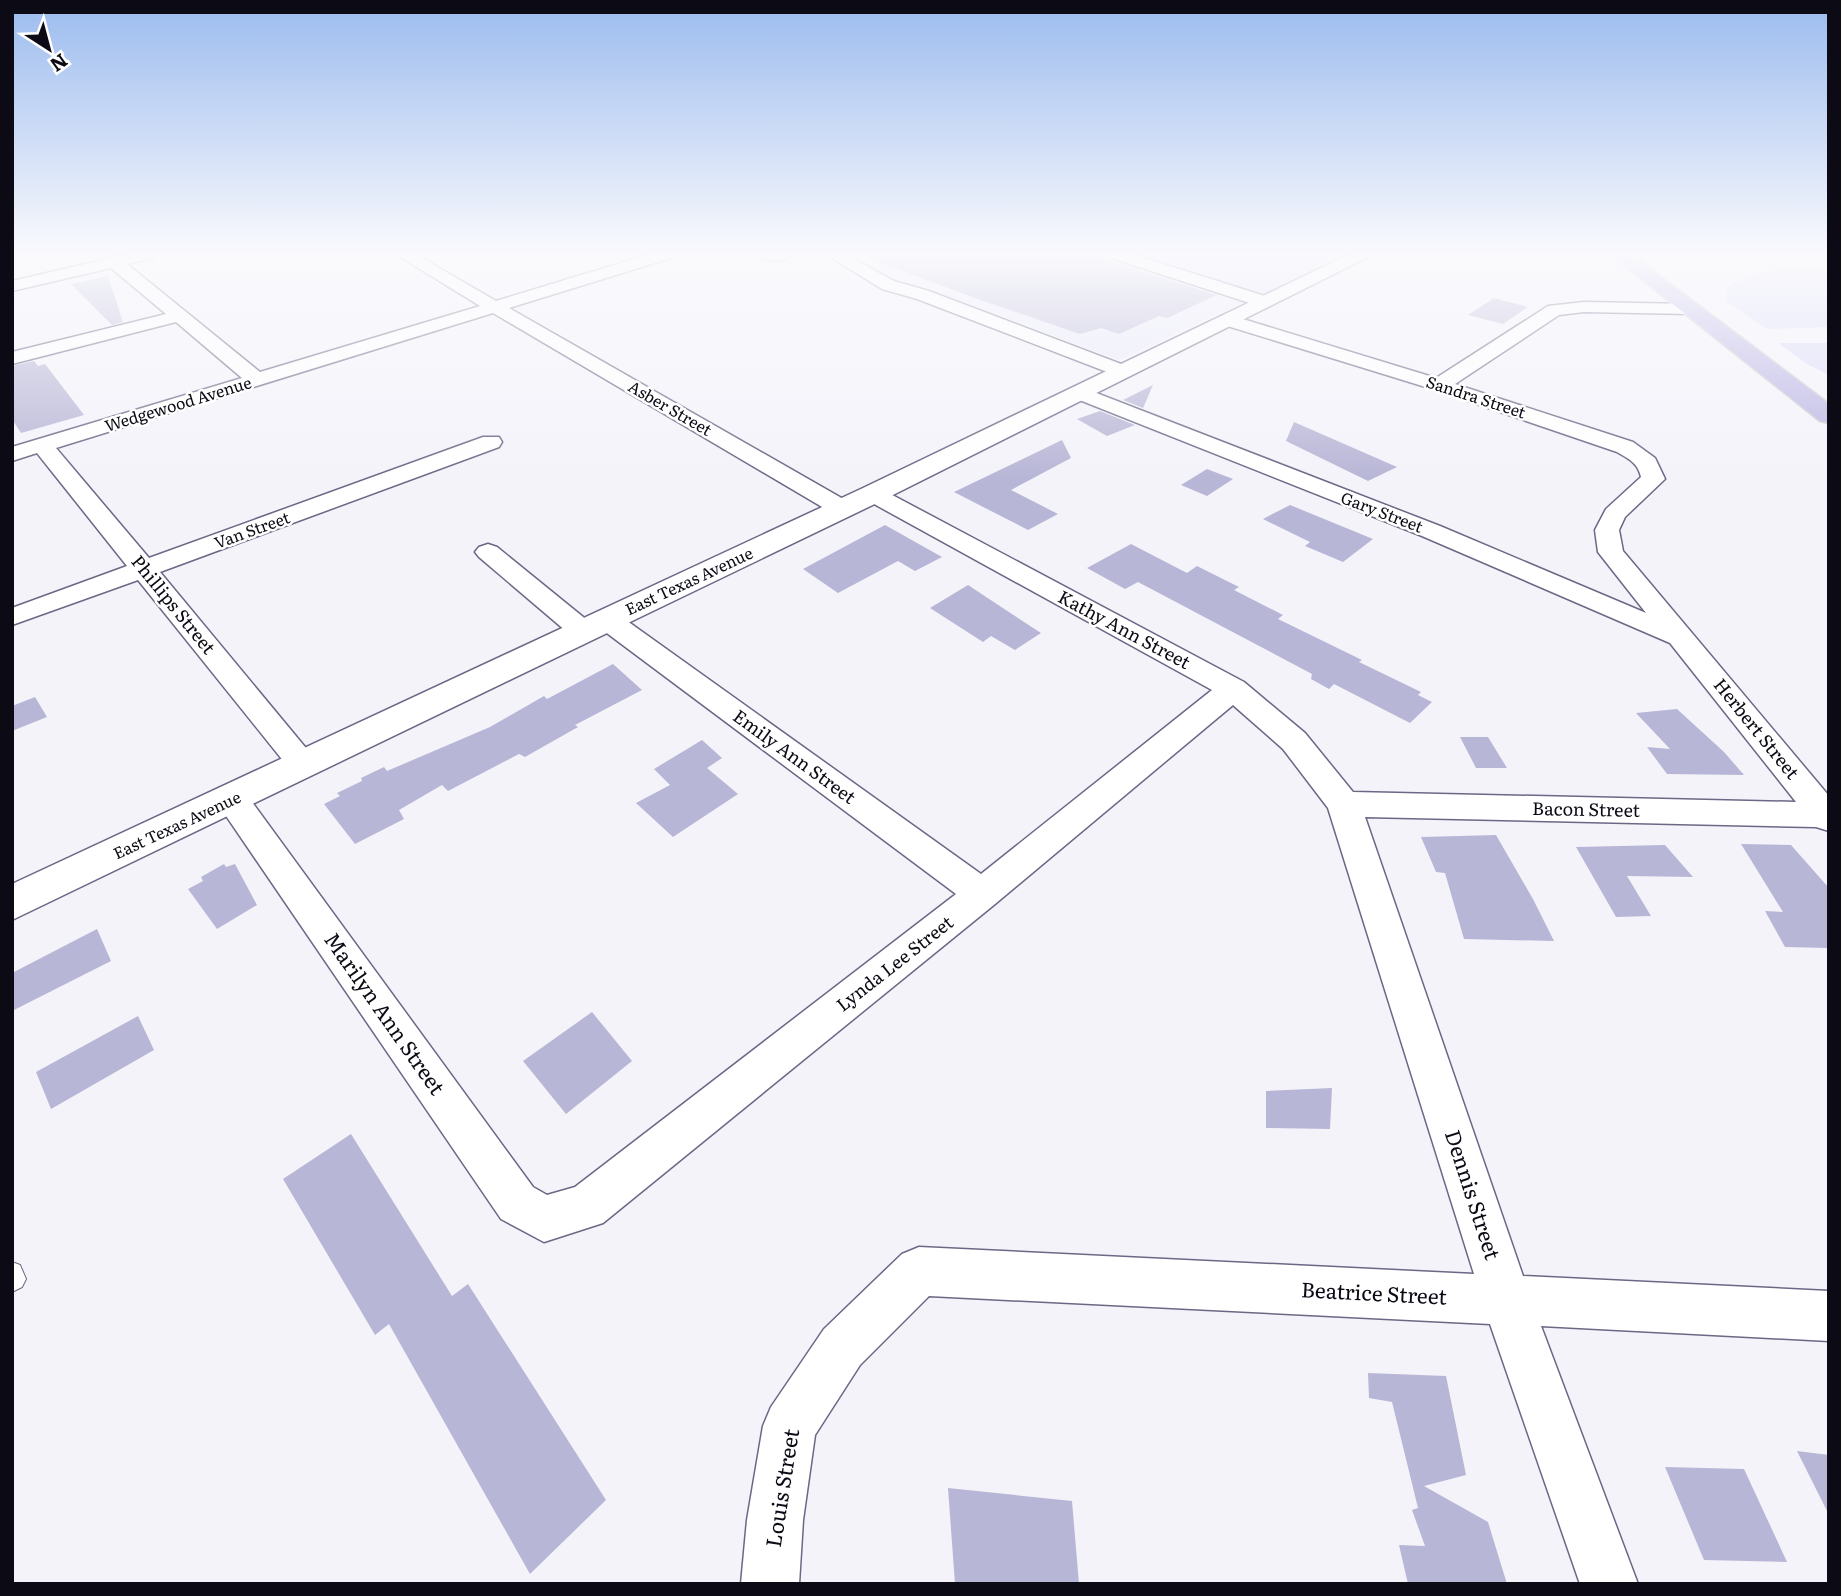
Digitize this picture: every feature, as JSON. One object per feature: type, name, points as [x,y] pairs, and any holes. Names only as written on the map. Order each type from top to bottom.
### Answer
[{"type":"main road","points":[[1717,329],[1829,416]]},
{"type":"street","points":[[12,358],[125,329]]},
{"type":"street","points":[[195,329],[257,380]]},
{"type":"street","name":"Wedgewood Avenue","points":[[12,454],[422,329]]},
{"type":"street","name":"Asber Street","points":[[535,329],[843,509]]},
{"type":"street","points":[[1013,329],[1122,371]]},
{"type":"street","name":"East Texas Avenue","points":[[12,903],[843,509],[1207,329]]},
{"type":"street","name":"Sandra Street","points":[[1258,329],[1439,385],[1625,447],[1642,457]]},
{"type":"street","points":[[1439,385],[1524,329]]},
{"type":"street","name":"Gary Street","points":[[1079,393],[1432,531],[1682,638]]},
{"type":"street","name":"Van Street","points":[[12,617],[491,442]]},
{"type":"street","name":"Phillips Street","points":[[42,445],[304,765]]},
{"type":"street","name":"Herbert Street","points":[[1642,457],[1651,466],[1653,479],[1615,514],[1607,530],[1611,552],[1828,816]]},
{"type":"street","name":"Kathy Ann Street","points":[[873,494],[1233,689],[1294,741],[1343,804]]},
{"type":"street","points":[[488,552],[594,625]]},
{"type":"street","name":"Emily Ann Street","points":[[594,625],[982,894]]},
{"type":"street","name":"Lynda Lee Street","points":[[544,1219],[587,1207],[982,894],[1233,689]]},
{"type":"street","name":"Marilyn Ann Street","points":[[232,799],[517,1203],[544,1219]]},
{"type":"street","name":"Bacon Street","points":[[1343,804],[1828,816]]},
{"type":"street","name":"Dennis Street","points":[[1343,804],[1507,1301],[1609,1584]]},
{"type":"street","name":"Beatrice Street","points":[[919,1271],[1829,1315]]},
{"type":"street","name":"Louis Street","points":[[769,1584],[775,1520],[790,1426],[842,1347],[919,1271]]},
{"type":"shaded area","points":[[1036,329],[1185,329],[1119,360]]},
{"type":"shaded area","points":[[1778,343],[1829,343],[1829,375],[1807,364]]},
{"type":"building","points":[[1067,329],[1096,329],[1080,334]]},
{"type":"building","points":[[1105,329],[1129,329],[1119,334]]},
{"type":"building","points":[[34,361],[38,366],[45,364],[84,415],[21,433],[12,419],[12,366]]},
{"type":"building","points":[[1153,385],[1143,408],[1123,400]]},
{"type":"building","points":[[1100,411],[1135,425],[1107,436],[1077,419]]},
{"type":"building","points":[[1294,422],[1397,467],[1368,481],[1286,441]]},
{"type":"building","points":[[1062,440],[1071,458],[1011,490],[1058,514],[1028,530],[954,492]]},
{"type":"building","points":[[1207,469],[1233,479],[1207,496],[1181,485]]},
{"type":"building","points":[[1290,505],[1373,539],[1343,562],[1305,546],[1310,542],[1263,519]]},
{"type":"building","points":[[885,525],[942,557],[915,571],[898,561],[838,593],[803,569]]},
{"type":"building","points":[[1131,544],[1187,573],[1197,566],[1239,587],[1234,590],[1283,615],[1278,619],[1362,660],[1359,662],[1421,692],[1418,695],[1432,702],[1410,723],[1334,684],[1329,689],[1311,679],[1312,674],[1138,582],[1125,589],[1087,568]]},
{"type":"building","points":[[968,585],[1041,633],[1015,650],[991,636],[983,642],[930,608]]},
{"type":"building","points":[[613,664],[642,690],[575,725],[578,727],[525,757],[519,754],[448,791],[442,785],[399,810],[404,819],[355,844],[324,804],[340,796],[337,793],[362,781],[361,778],[384,767],[387,771],[490,727],[544,696],[547,699]]},
{"type":"building","points":[[35,697],[47,717],[12,731],[12,706]]},
{"type":"building","points":[[1677,709],[1724,752],[1744,775],[1667,774],[1647,747],[1670,749],[1636,713]]},
{"type":"building","points":[[1460,737],[1488,737],[1507,768],[1476,768]]},
{"type":"building","points":[[702,740],[722,758],[707,768],[738,794],[673,837],[636,803],[670,785],[654,769]]},
{"type":"building","points":[[1496,835],[1554,941],[1464,939],[1445,873],[1436,872],[1421,837]]},
{"type":"building","points":[[1741,844],[1791,845],[1829,888],[1829,948],[1785,947],[1765,911],[1783,912]]},
{"type":"building","points":[[1665,845],[1693,877],[1627,876],[1651,916],[1616,917],[1576,847]]},
{"type":"building","points":[[224,864],[226,867],[235,864],[257,905],[217,929],[188,889],[203,881],[201,877]]},
{"type":"building","points":[[97,929],[111,961],[12,1011],[12,973]]},
{"type":"building","points":[[592,1012],[632,1061],[566,1114],[523,1061]]},
{"type":"building","points":[[138,1016],[154,1050],[51,1109],[36,1072]]},
{"type":"building","points":[[1332,1088],[1330,1129],[1266,1128],[1266,1091]]},
{"type":"building","points":[[351,1134],[452,1296],[468,1284],[606,1500],[530,1574],[389,1324],[375,1335],[283,1179]]},
{"type":"building","points":[[1368,1373],[1446,1376],[1466,1475],[1424,1486],[1488,1522],[1507,1584],[1408,1584],[1399,1545],[1425,1546],[1412,1510],[1418,1508],[1392,1402],[1369,1398]]},
{"type":"building","points":[[1797,1451],[1829,1455],[1829,1515]]},
{"type":"building","points":[[1665,1467],[1744,1469],[1787,1562],[1704,1560]]},
{"type":"building","points":[[948,1488],[1072,1501],[1079,1584],[955,1584]]}]
